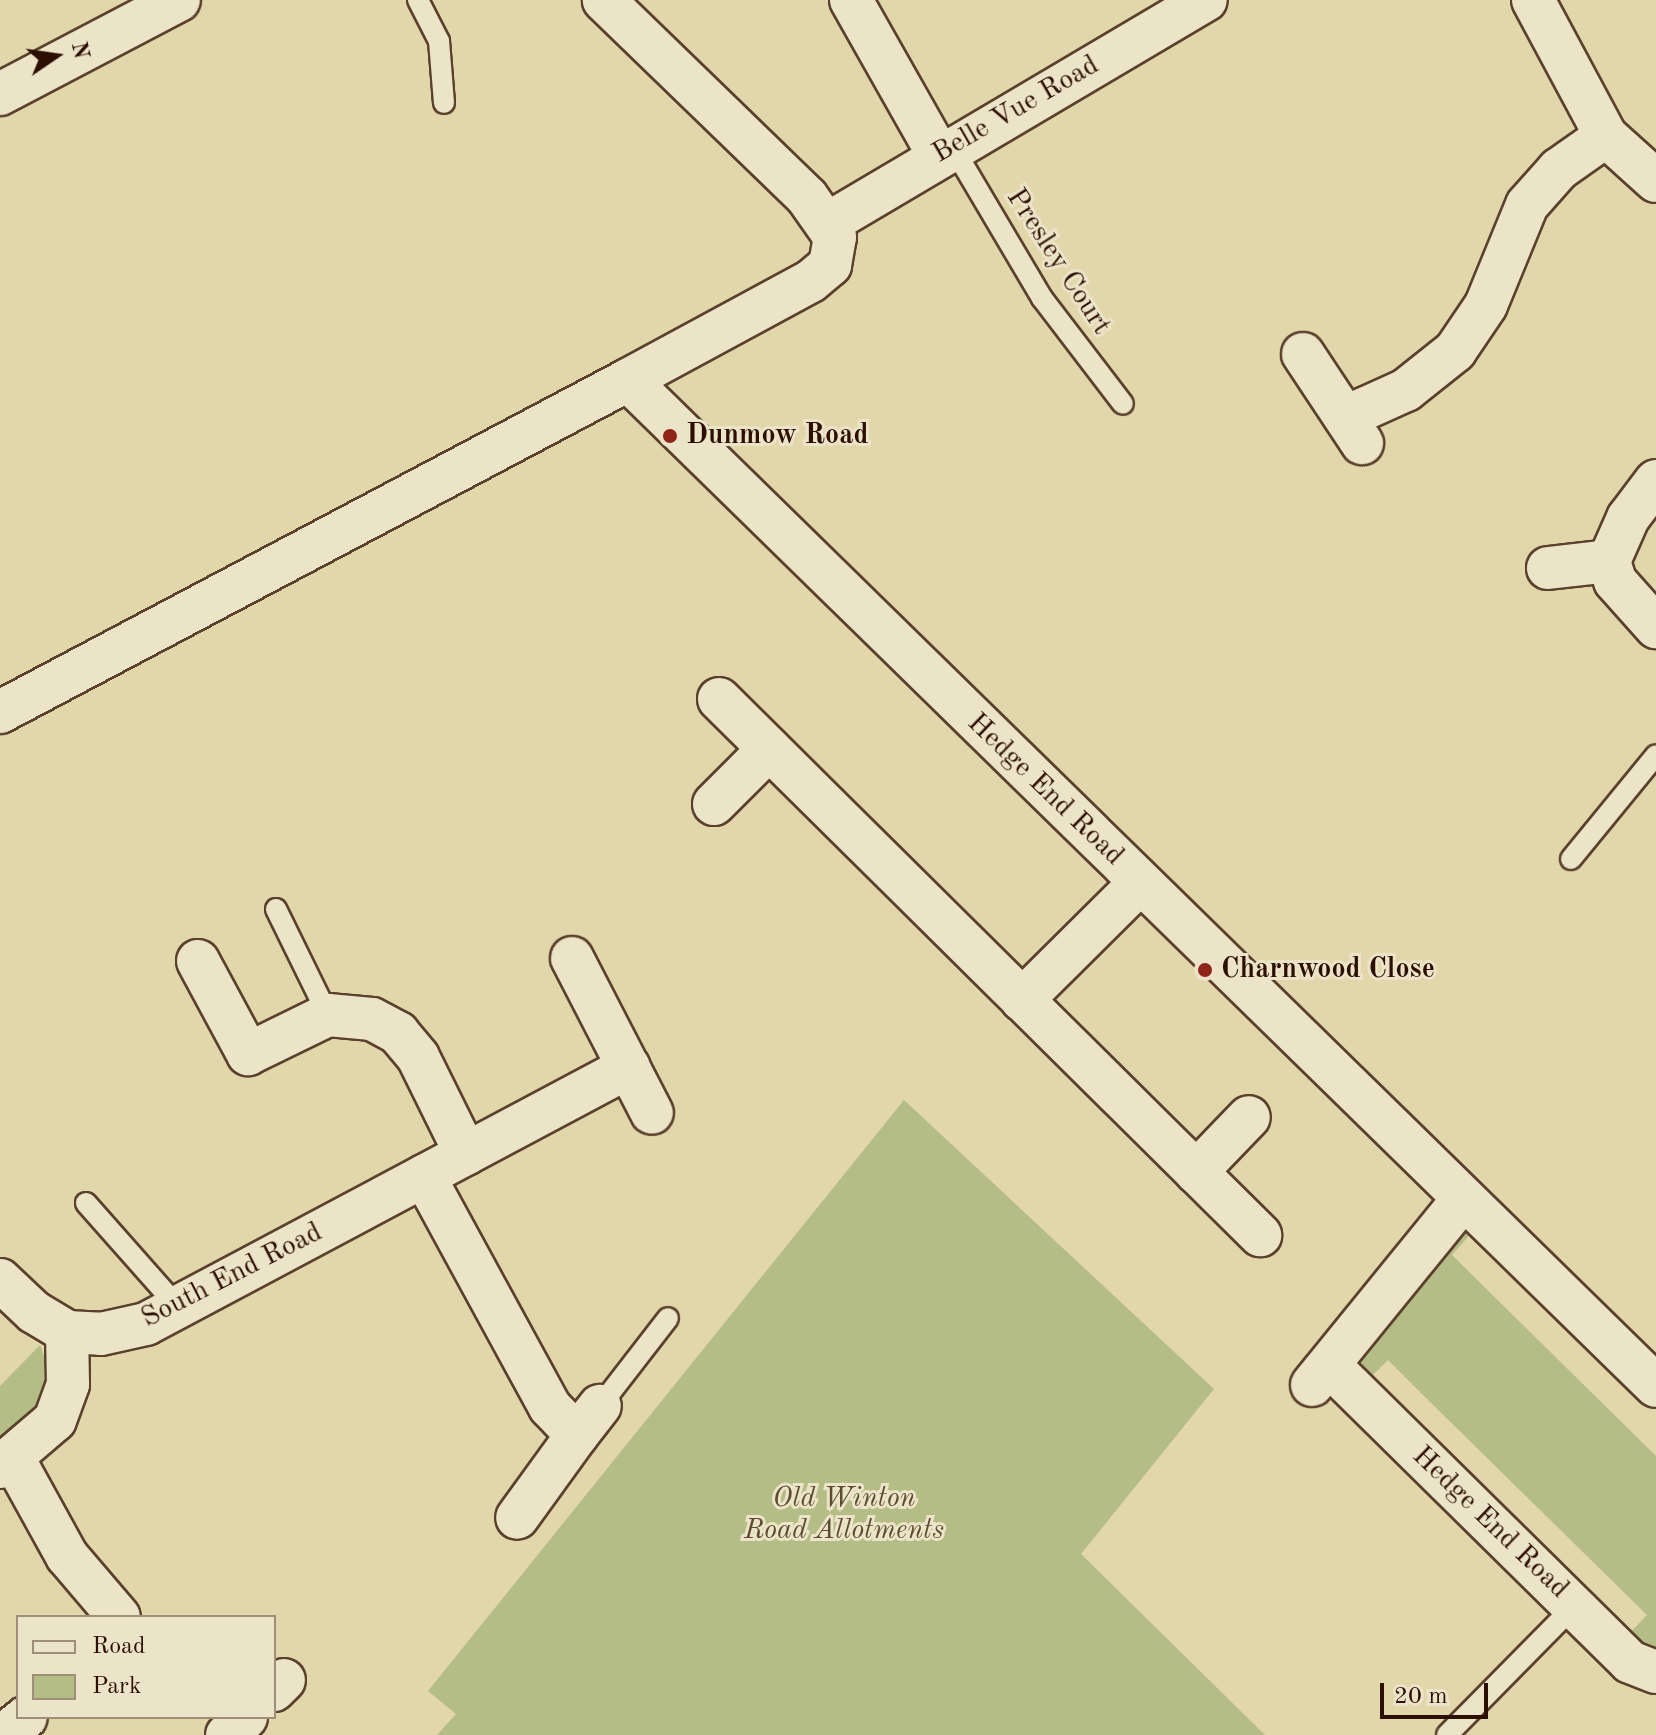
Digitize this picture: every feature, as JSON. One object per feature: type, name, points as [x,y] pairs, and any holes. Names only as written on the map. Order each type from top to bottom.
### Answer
[{"type":"street","points":[[0,94],[179,0]]},
{"type":"street","points":[[0,712],[628,380],[811,281],[830,265],[835,237],[807,197],[604,0]]},
{"type":"street","points":[[851,0],[945,150]]},
{"type":"street","name":"Belle Vue Road","points":[[827,224],[945,150],[1206,0]]},
{"type":"street","points":[[1533,0],[1606,136],[1656,181]]},
{"type":"street","points":[[1303,354],[1354,430],[1455,351],[1486,305],[1527,205],[1559,169],[1606,136]]},
{"type":"street","name":"Hedge End Road","points":[[628,380],[1656,1386]]},
{"type":"street","points":[[1656,481],[1628,518],[1609,561],[1621,590],[1656,627]]},
{"type":"street","points":[[1548,568],[1609,561]]},
{"type":"street","points":[[719,699],[1260,1235]]},
{"type":"street","points":[[714,804],[769,749]]},
{"type":"street","points":[[1022,1000],[1140,883]]},
{"type":"street","points":[[572,958],[652,1113]]},
{"type":"street","points":[[198,961],[248,1054],[328,1015],[372,1019],[408,1043],[466,1154]]},
{"type":"street","name":"South End Road","points":[[67,1332],[123,1332],[178,1307],[629,1067]]},
{"type":"street","points":[[1196,1172],[1249,1117]]},
{"type":"street","points":[[424,1176],[550,1407],[588,1420],[517,1518]]},
{"type":"street","name":"Hedge End Road","points":[[1463,1199],[1320,1376],[1574,1606],[1630,1662],[1656,1672]]},
{"type":"street","points":[[0,1280],[46,1321],[67,1332],[64,1401],[55,1420],[7,1463],[67,1556],[117,1615]]},
{"type":"street","points":[[4,1735],[24,1719]]},
{"type":"lane","points":[[418,0],[439,41],[444,103]]},
{"type":"lane","name":"Presley Court","points":[[945,150],[1042,298],[1123,404]]},
{"type":"lane","points":[[1571,859],[1656,755]]},
{"type":"lane","points":[[276,909],[328,1015]]},
{"type":"lane","points":[[86,1203],[178,1307]]},
{"type":"lane","points":[[588,1420],[668,1318]]},
{"type":"lane","points":[[1447,1735],[1574,1606]]},
{"type":"green space","name":"Old Winton Road Allotments","points":[[904,1100],[1214,1389],[1081,1554],[1265,1735],[437,1735],[456,1714],[428,1691]]},
{"type":"green space","points":[[1462,1230],[1474,1230],[1452,1255],[1656,1456],[1656,1660],[1627,1636],[1647,1615],[1388,1360],[1368,1380],[1363,1375],[1360,1354]]},
{"type":"green space","points":[[40,1345],[50,1372],[39,1406],[0,1448],[0,1386]]},
{"type":"place","name":"Dunmow Road","points":[[670,436]]},
{"type":"place","name":"Charnwood Close","points":[[1205,970]]}]
